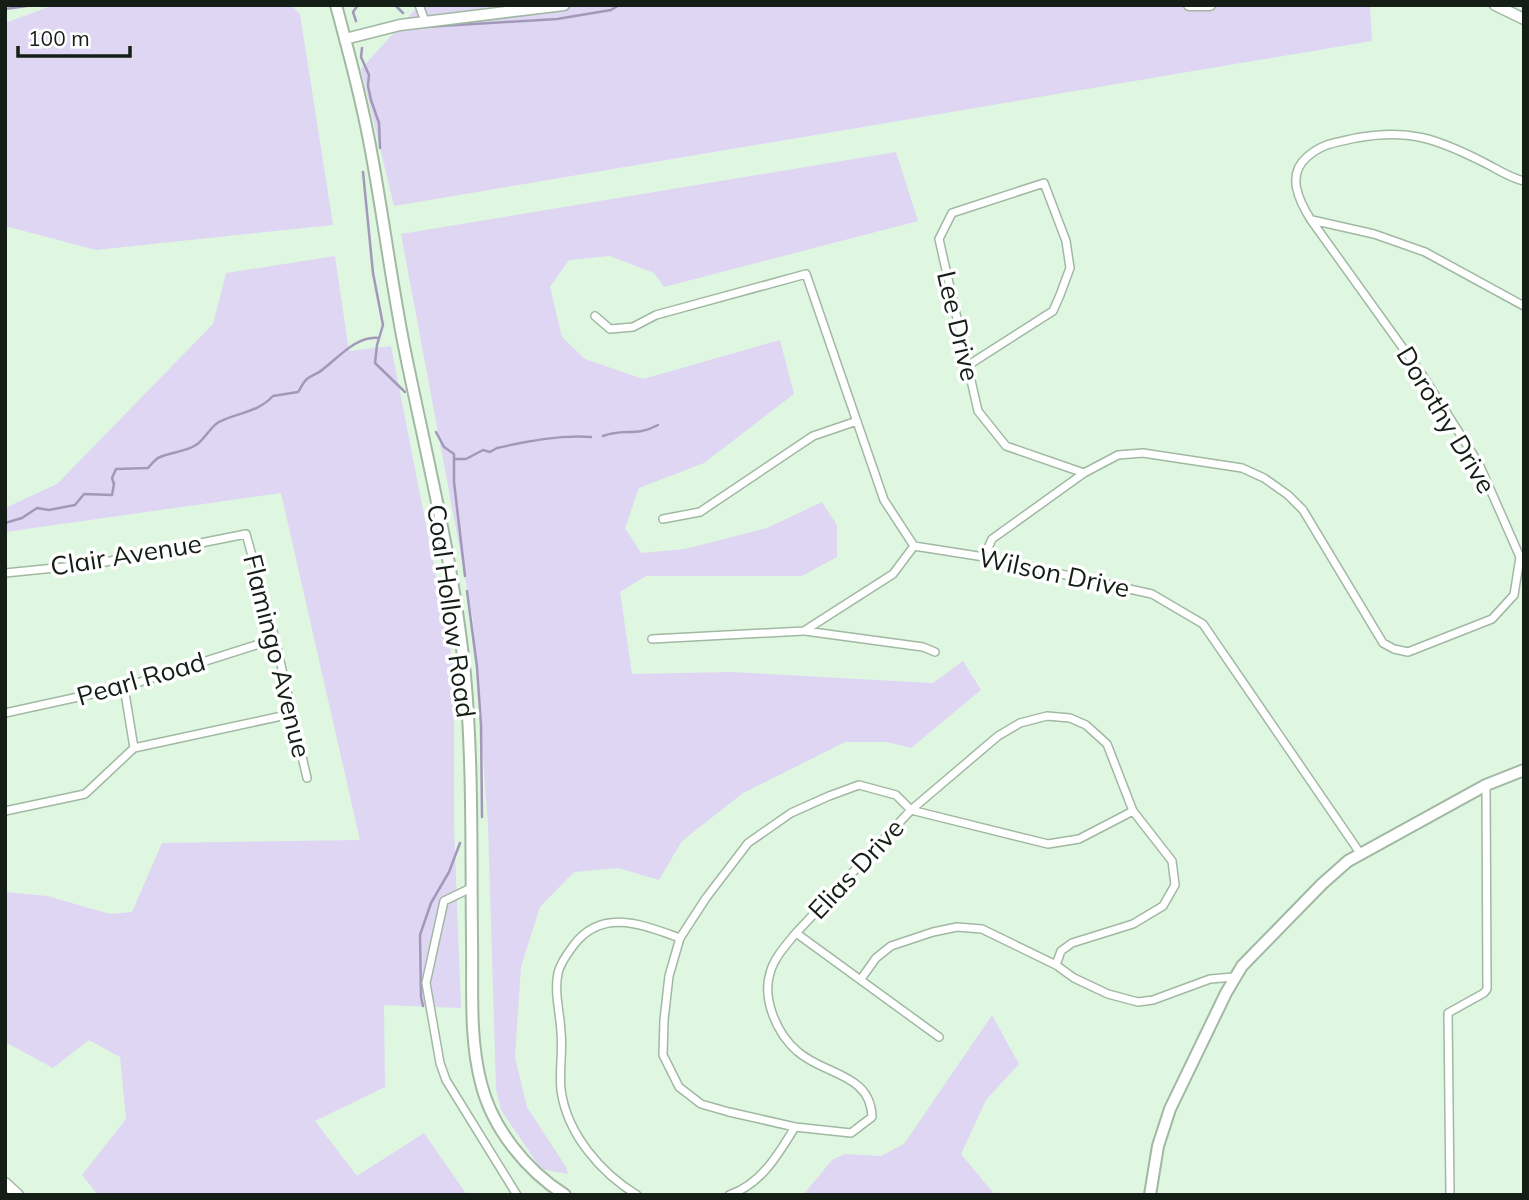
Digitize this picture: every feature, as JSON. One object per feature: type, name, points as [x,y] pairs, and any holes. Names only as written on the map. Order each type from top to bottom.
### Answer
[{"type":"main road","name":"Coal Hollow Road","points":[[336,5],[373,163],[397,308],[429,460],[459,634],[468,719],[474,1038],[481,1084],[497,1122],[510,1143],[539,1176],[565,1195]]},
{"type":"main road","points":[[1150,1195],[1158,1146],[1170,1109],[1234,977],[1252,955],[1322,884],[1360,853],[1486,785],[1524,770]]},
{"type":"street","points":[[419,5],[425,21]]},
{"type":"street","points":[[345,40],[425,21],[564,5]]},
{"type":"street","points":[[1189,5],[1210,5]]},
{"type":"street","points":[[1494,5],[1524,19]]},
{"type":"street","name":"Dorothy Drive","points":[[984,557],[992,539],[1084,473],[1118,455],[1143,453],[1242,468],[1264,478],[1288,495],[1303,510],[1382,643],[1394,649],[1408,652],[1492,619],[1514,595],[1520,557],[1479,464],[1423,376],[1311,220],[1299,201],[1295,188],[1300,163],[1320,145],[1367,136],[1404,133],[1447,144],[1524,181]]},
{"type":"street","name":"Lee Drive","points":[[967,366],[1053,310],[1060,295],[1070,268],[1066,242],[1044,183],[952,213],[939,239],[967,366],[978,411],[1006,446],[1084,473]]},
{"type":"street","points":[[1311,220],[1374,234],[1425,252],[1524,306]]},
{"type":"street","points":[[595,316],[610,328],[633,327],[656,315],[806,274],[884,500],[914,546],[893,574],[804,631]]},
{"type":"street","points":[[663,519],[699,512],[813,436],[857,421]]},
{"type":"street","name":"Clair Avenue","points":[[5,573],[95,564],[246,534]]},
{"type":"street","name":"Flamingo Avenue","points":[[246,534],[275,639],[307,778]]},
{"type":"street","name":"Wilson Drive","points":[[914,546],[984,557],[1152,594],[1203,624],[1360,853]]},
{"type":"street","points":[[652,639],[804,631],[923,647],[935,652]]},
{"type":"street","name":"Pearl Road","points":[[5,713],[124,687],[275,639]]},
{"type":"street","points":[[124,687],[134,748]]},
{"type":"street","points":[[5,811],[85,794],[134,748],[291,714]]},
{"type":"street","points":[[911,810],[998,736],[1020,723],[1046,716],[1070,718],[1086,725],[1107,744],[1133,811],[1172,861],[1175,885],[1163,906],[1133,924],[1072,943],[1061,951],[1056,965]]},
{"type":"street","name":"Elias Drive","points":[[859,785],[896,795],[911,810],[796,933],[782,950],[769,974],[768,995],[782,1034],[798,1052],[865,1090],[872,1104],[872,1118],[851,1133],[795,1126],[701,1104],[679,1087],[663,1055],[669,976],[680,938],[706,898],[748,843],[791,813],[859,785]]},
{"type":"street","points":[[1450,1195],[1448,1013],[1487,989],[1486,785]]},
{"type":"street","points":[[911,810],[1048,844],[1079,839],[1133,811]]},
{"type":"street","points":[[471,888],[444,901],[426,983],[442,1071],[517,1195]]},
{"type":"street","points":[[637,1195],[618,1183],[580,1141],[566,1115],[559,1071],[562,1033],[556,996],[558,972],[582,934],[604,923],[635,922],[680,938]]},
{"type":"street","points":[[861,979],[876,958],[891,946],[957,927],[982,929],[1056,965],[1074,978],[1108,995],[1138,1002],[1153,1000],[1210,979],[1234,977]]},
{"type":"street","points":[[796,933],[939,1037]]},
{"type":"street","points":[[729,1195],[739,1192],[763,1173],[795,1126]]},
{"type":"street","points":[[5,1183],[18,1195]]},
{"type":"shaded area","points":[[54,5],[291,5],[300,14],[333,225],[96,250],[5,226],[5,23]]},
{"type":"shaded area","points":[[419,5],[1370,5],[1372,41],[394,206],[361,69]]},
{"type":"shaded area","points":[[896,152],[918,221],[664,287],[654,273],[610,256],[569,260],[550,287],[562,337],[585,359],[643,379],[780,340],[794,394],[704,463],[639,488],[625,528],[641,553],[685,549],[767,528],[822,502],[837,525],[837,557],[802,576],[646,576],[620,592],[632,674],[730,672],[933,683],[963,661],[981,690],[911,748],[887,742],[845,742],[743,793],[682,841],[659,880],[618,868],[574,872],[540,907],[521,967],[515,1057],[527,1107],[568,1174],[541,1169],[501,1110],[496,1089],[488,825],[473,620],[401,234]]},
{"type":"shaded area","points":[[335,256],[349,351],[391,346],[454,668],[454,825],[461,1008],[384,1005],[385,1087],[315,1121],[357,1176],[424,1133],[467,1195],[98,1195],[82,1175],[126,1119],[120,1057],[89,1040],[53,1068],[5,1042],[5,892],[47,896],[110,914],[132,912],[162,843],[360,840],[281,493],[5,532],[5,508],[57,484],[213,324],[226,273]]},
{"type":"shaded area","points":[[992,1015],[1019,1064],[986,1100],[961,1154],[995,1195],[803,1195],[832,1160],[844,1154],[881,1156],[904,1144]]},
{"type":"waterway","points":[[5,9],[34,5]]},
{"type":"waterway","points":[[356,21],[353,12],[358,5]]},
{"type":"waterway","points":[[395,5],[403,13]]},
{"type":"waterway","points":[[424,27],[557,19],[611,10],[619,5]]},
{"type":"waterway","points":[[1519,5],[1524,7]]},
{"type":"waterway","points":[[362,48],[361,57],[369,75],[368,86],[379,123],[380,148]]},
{"type":"waterway","points":[[363,172],[373,273],[383,325],[375,363],[405,392]]},
{"type":"waterway","points":[[5,523],[22,518],[37,508],[49,510],[75,505],[84,494],[112,495],[112,478],[116,469],[148,468],[158,458],[192,447],[219,422],[254,409],[273,396],[298,392],[307,379],[348,348],[363,340],[379,338]]},
{"type":"waterway","points":[[603,436],[643,431],[658,425]]},
{"type":"waterway","points":[[436,432],[444,447],[454,454],[454,482],[465,576]]},
{"type":"waterway","points":[[454,459],[466,459],[483,450],[490,452],[532,441],[591,437]]},
{"type":"waterway","points":[[467,591],[481,725],[482,817]]},
{"type":"waterway","points":[[423,1006],[420,935],[431,903],[449,872],[460,843]]}]
